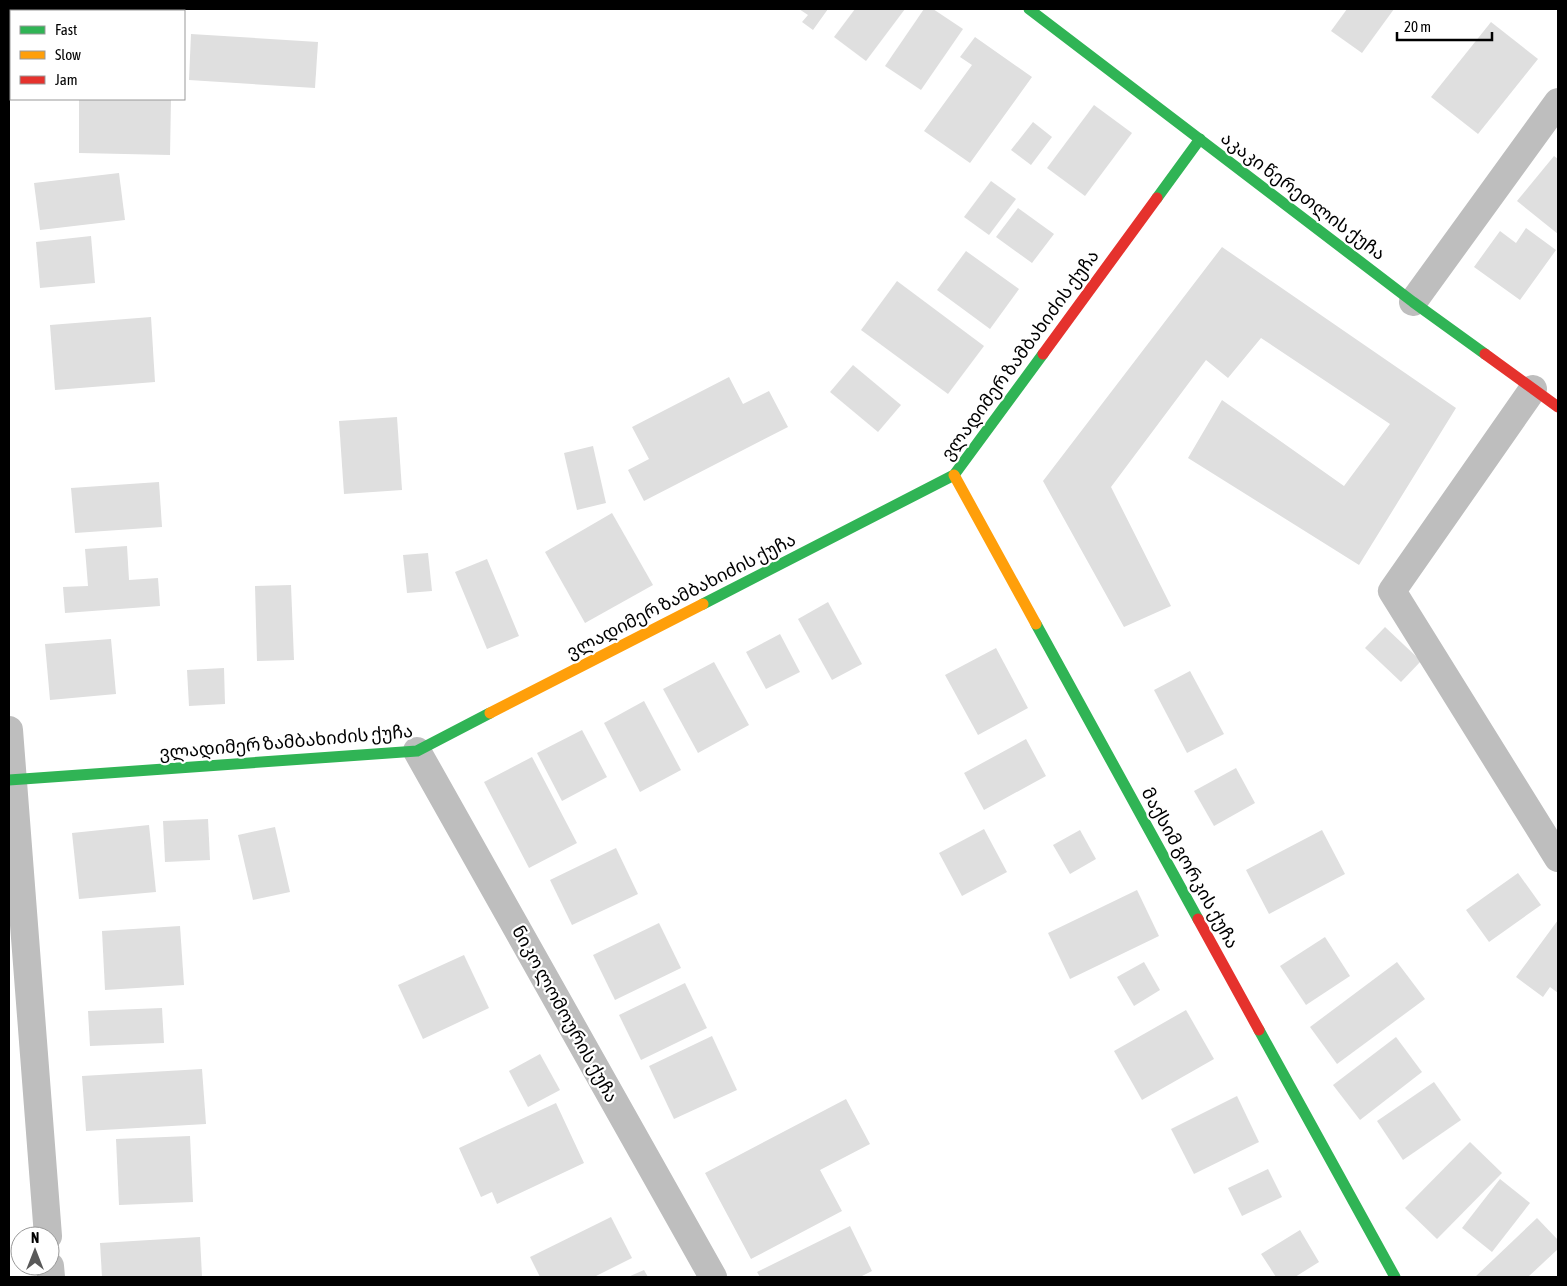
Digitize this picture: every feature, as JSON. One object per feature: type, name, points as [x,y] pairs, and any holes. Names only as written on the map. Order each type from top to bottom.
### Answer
[{"type":"street","name":"აკაკი წერეთლის ქუჩა","points":[[1029,9],[1412,302],[1558,407]]},
{"type":"street","points":[[1412,302],[1558,102]]},
{"type":"street","name":"ვლადიმერ ზამბახიძის ქუჩა","points":[[11,780],[417,751],[954,475],[1200,139]]},
{"type":"street","points":[[1533,389],[1392,591],[1558,858]]},
{"type":"street","name":"მაქსიმ გორკის ქუჩა","points":[[954,475],[1395,1277]]},
{"type":"street","points":[[9,730],[11,780],[47,1226]]},
{"type":"street","name":"ნიკო ლომოურის ქუჩა","points":[[417,751],[713,1277]]},
{"type":"building","points":[[88,9],[88,10],[22,10]]},
{"type":"building","points":[[799,9],[828,9],[813,30],[802,22],[808,15]]},
{"type":"building","points":[[855,9],[905,9],[866,61],[834,37]]},
{"type":"building","points":[[924,9],[933,9],[963,29],[921,90],[885,66]]},
{"type":"building","points":[[1347,9],[1394,9],[1362,53],[1331,31]]},
{"type":"building","points":[[1491,22],[1538,59],[1478,134],[1431,97]]},
{"type":"building","points":[[191,34],[318,42],[315,88],[189,80]]},
{"type":"building","points":[[975,37],[1032,77],[970,163],[924,131],[972,65],[960,57]]},
{"type":"building","points":[[79,100],[171,100],[170,155],[79,153]]},
{"type":"building","points":[[1094,105],[1132,133],[1085,196],[1047,168]]},
{"type":"building","points":[[1033,122],[1052,137],[1031,165],[1011,150]]},
{"type":"building","points":[[1554,156],[1558,159],[1558,234],[1517,201]]},
{"type":"building","points":[[119,173],[125,220],[40,230],[34,183]]},
{"type":"building","points":[[991,181],[1016,199],[989,235],[964,217]]},
{"type":"building","points":[[1018,208],[1054,234],[1032,263],[996,237]]},
{"type":"building","points":[[1526,228],[1556,250],[1520,300],[1474,267],[1500,231],[1516,243]]},
{"type":"building","points":[[91,236],[95,283],[40,288],[36,242]]},
{"type":"building","points":[[1222,247],[1456,408],[1359,565],[1188,458],[1222,400],[1344,486],[1390,424],[1261,338],[1228,378],[1206,360],[1111,487],[1171,606],[1124,627],[1043,481]]},
{"type":"building","points":[[966,251],[1019,289],[990,329],[937,290]]},
{"type":"building","points":[[897,281],[984,346],[948,394],[861,330]]},
{"type":"building","points":[[151,317],[155,382],[55,390],[50,325]]},
{"type":"building","points":[[853,365],[901,405],[878,432],[830,392]]},
{"type":"building","points":[[729,377],[743,404],[769,391],[788,427],[644,501],[628,470],[649,459],[632,427]]},
{"type":"building","points":[[397,417],[402,490],[344,494],[339,421]]},
{"type":"building","points":[[593,446],[606,503],[577,510],[564,453]]},
{"type":"building","points":[[159,482],[162,527],[75,533],[71,488]]},
{"type":"building","points":[[612,513],[653,585],[585,623],[545,552]]},
{"type":"building","points":[[127,546],[129,580],[158,578],[160,606],[65,613],[63,587],[88,586],[85,549]]},
{"type":"building","points":[[428,553],[432,591],[407,593],[403,555]]},
{"type":"building","points":[[487,559],[519,636],[487,649],[455,572]]},
{"type":"building","points":[[291,585],[294,660],[257,661],[255,586]]},
{"type":"building","points":[[828,602],[862,664],[832,680],[798,619]]},
{"type":"building","points":[[1385,627],[1421,661],[1401,682],[1365,648]]},
{"type":"building","points":[[780,634],[800,672],[766,689],[746,652]]},
{"type":"building","points":[[111,639],[116,694],[50,700],[45,644]]},
{"type":"building","points":[[996,648],[1028,708],[978,735],[945,675]]},
{"type":"building","points":[[714,662],[749,725],[698,753],[663,689]]},
{"type":"building","points":[[224,668],[225,704],[189,706],[187,670]]},
{"type":"building","points":[[1190,671],[1224,734],[1187,753],[1154,690]]},
{"type":"building","points":[[644,701],[681,770],[640,792],[604,723]]},
{"type":"building","points":[[582,730],[607,777],[562,801],[537,753]]},
{"type":"building","points":[[1026,739],[1046,776],[984,810],[964,773]]},
{"type":"building","points":[[532,757],[577,843],[529,868],[484,782]]},
{"type":"building","points":[[1236,768],[1255,803],[1214,826],[1194,791]]},
{"type":"building","points":[[208,819],[210,860],[165,862],[163,821]]},
{"type":"building","points":[[149,825],[156,892],[79,899],[72,833]]},
{"type":"building","points":[[275,827],[290,892],[253,900],[238,835]]},
{"type":"building","points":[[984,829],[1007,872],[962,896],[939,853]]},
{"type":"building","points":[[1080,830],[1096,859],[1070,874],[1053,845]]},
{"type":"building","points":[[1322,830],[1345,874],[1269,914],[1246,870]]},
{"type":"building","points":[[616,848],[638,894],[572,925],[550,880]]},
{"type":"building","points":[[1518,873],[1541,905],[1489,942],[1466,910]]},
{"type":"building","points":[[1137,890],[1159,936],[1070,979],[1048,933]]},
{"type":"building","points":[[1558,920],[1558,993],[1550,987],[1543,997],[1516,977]]},
{"type":"building","points":[[659,923],[681,968],[615,1000],[593,955]]},
{"type":"building","points":[[180,926],[184,985],[105,990],[102,931]]},
{"type":"building","points":[[1325,937],[1350,976],[1306,1005],[1280,966]]},
{"type":"building","points":[[464,955],[489,1008],[423,1039],[398,985]]},
{"type":"building","points":[[1144,962],[1160,990],[1134,1006],[1117,977]]},
{"type":"building","points":[[1397,962],[1425,999],[1337,1064],[1310,1027]]},
{"type":"building","points":[[685,983],[707,1028],[641,1060],[619,1015]]},
{"type":"building","points":[[162,1008],[164,1043],[90,1046],[88,1011]]},
{"type":"building","points":[[1186,1010],[1214,1059],[1142,1100],[1114,1051]]},
{"type":"building","points":[[712,1036],[737,1090],[674,1119],[649,1066]]},
{"type":"building","points":[[1396,1037],[1422,1072],[1360,1120],[1333,1085]]},
{"type":"building","points":[[540,1054],[560,1090],[528,1107],[509,1071]]},
{"type":"building","points":[[202,1069],[206,1124],[86,1131],[82,1076]]},
{"type":"building","points":[[1434,1082],[1461,1120],[1403,1160],[1377,1121]]},
{"type":"building","points":[[1237,1096],[1259,1142],[1194,1174],[1171,1129]]},
{"type":"building","points":[[846,1099],[870,1144],[820,1170],[842,1211],[751,1259],[705,1173]]},
{"type":"building","points":[[556,1103],[584,1163],[497,1204],[492,1192],[481,1197],[459,1148]]},
{"type":"building","points":[[190,1136],[193,1202],[119,1205],[116,1139]]},
{"type":"building","points":[[1470,1142],[1502,1173],[1437,1239],[1405,1208]]},
{"type":"building","points":[[1268,1169],[1282,1197],[1242,1216],[1228,1188]]},
{"type":"building","points":[[1500,1179],[1530,1203],[1492,1252],[1462,1228]]},
{"type":"building","points":[[611,1217],[632,1258],[594,1277],[540,1277],[530,1257]]},
{"type":"building","points":[[1537,1218],[1558,1240],[1558,1249],[1528,1277],[1475,1277]]},
{"type":"building","points":[[850,1226],[872,1271],[860,1277],[760,1277],[757,1272]]},
{"type":"building","points":[[1300,1230],[1319,1262],[1295,1277],[1276,1277],[1261,1254]]},
{"type":"building","points":[[200,1237],[202,1277],[102,1277],[100,1243]]},
{"type":"building","points":[[644,1270],[648,1277],[628,1277]]},
{"type":"traffic: fast","points":[[1029,9],[1413,302],[1485,354]]},
{"type":"traffic: fast","points":[[1157,198],[1200,139]]},
{"type":"traffic: fast","points":[[703,604],[954,475],[1043,354]]},
{"type":"traffic: fast","points":[[1036,624],[1198,919]]},
{"type":"traffic: fast","points":[[9,780],[417,751],[490,713]]},
{"type":"traffic: fast","points":[[1259,1030],[1395,1277]]},
{"type":"traffic: slow","points":[[954,475],[1036,624]]},
{"type":"traffic: slow","points":[[490,713],[703,604]]},
{"type":"traffic: jam","points":[[1043,354],[1157,198]]},
{"type":"traffic: jam","points":[[1485,354],[1558,407]]},
{"type":"traffic: jam","points":[[1198,919],[1259,1030]]}]
